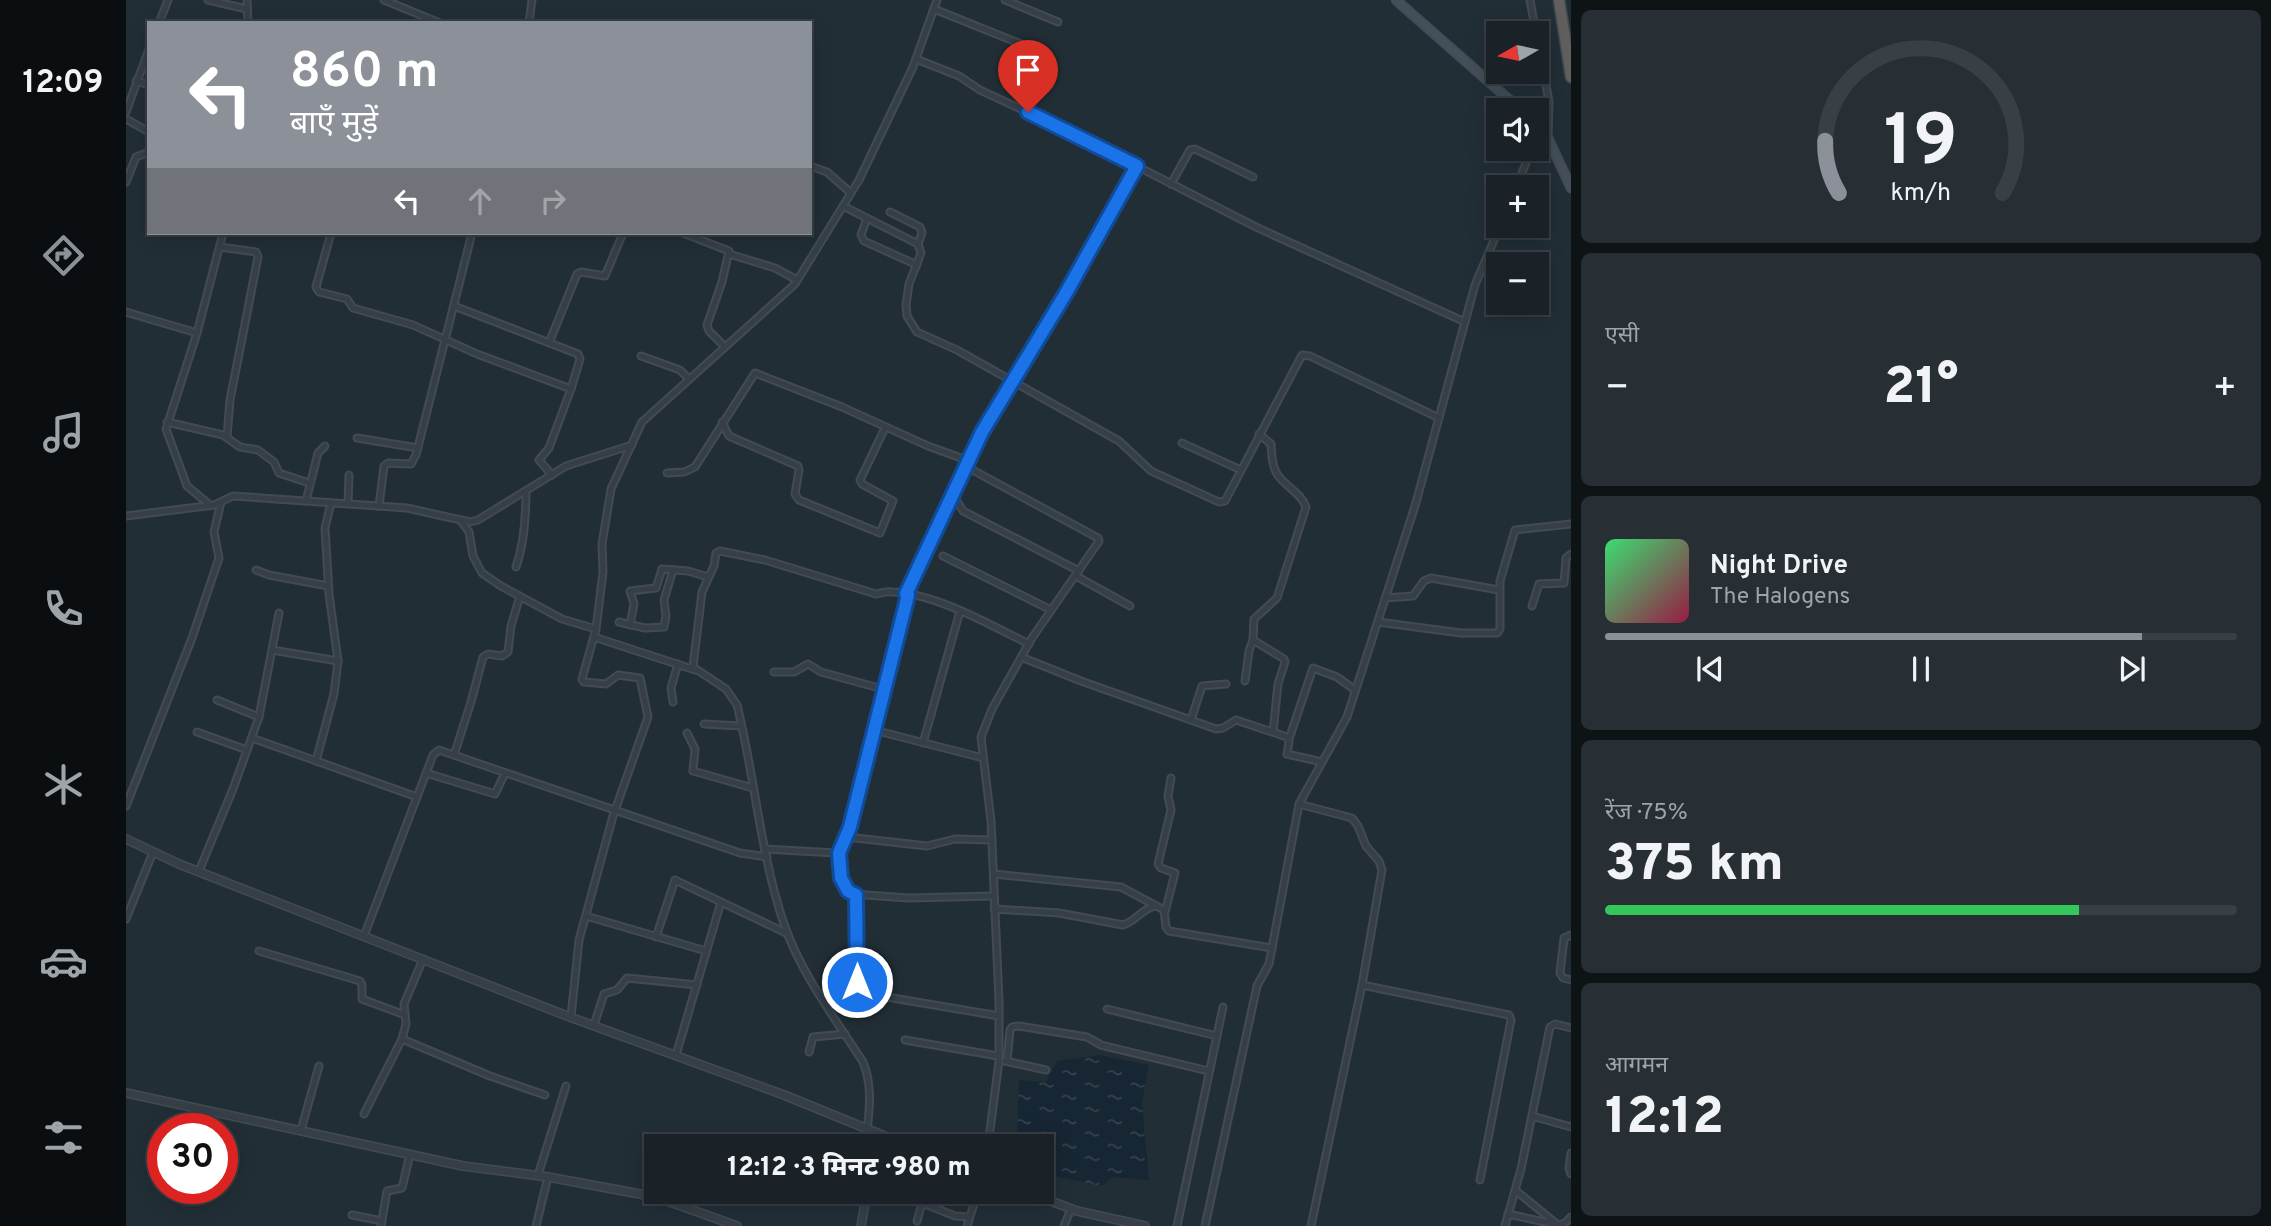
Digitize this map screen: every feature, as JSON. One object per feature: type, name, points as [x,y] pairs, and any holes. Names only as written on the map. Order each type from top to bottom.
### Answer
[{"type":"highway","points":[[1559,0],[1571,77]]},
{"type":"main road","points":[[1396,0],[1507,98]]},
{"type":"main road","points":[[1549,140],[1571,188]]},
{"type":"street","points":[[160,21],[168,0]]},
{"type":"street","points":[[208,0],[247,9]]},
{"type":"street","points":[[247,0],[248,21]]},
{"type":"street","points":[[384,0],[435,21]]},
{"type":"street","points":[[528,21],[532,0]]},
{"type":"street","points":[[571,1017],[579,940],[615,810],[649,713],[640,678],[618,675],[606,684],[582,681],[596,629],[603,572],[602,544],[611,489],[642,422],[797,280],[851,193],[916,58],[937,0]]},
{"type":"street","points":[[1005,0],[1058,22]]},
{"type":"street","points":[[1530,0],[1534,21]]},
{"type":"street","points":[[934,9],[1046,54]]},
{"type":"street","points":[[126,112],[147,53]]},
{"type":"street","points":[[916,58],[959,76],[981,90],[1258,228],[1465,322]]},
{"type":"street","points":[[136,81],[147,84]]},
{"type":"street","points":[[126,120],[147,131]]},
{"type":"street","points":[[1171,184],[1192,149],[1253,177]]},
{"type":"street","points":[[126,182],[128,169],[136,157],[147,153]]},
{"type":"street","points":[[994,896],[909,898],[856,895],[848,891],[842,880],[839,853],[847,837],[907,595],[986,425],[1066,293],[1137,166]]},
{"type":"street","points":[[812,167],[827,172],[851,193]]},
{"type":"street","points":[[843,206],[918,244]]},
{"type":"street","points":[[890,212],[920,227],[922,233],[918,244],[921,253],[909,284],[905,305],[917,332],[952,348],[1119,441],[1151,471],[1219,502],[1225,501],[1302,355],[1310,356],[1439,418]]},
{"type":"street","points":[[867,218],[861,235],[864,241],[917,265]]},
{"type":"street","points":[[210,505],[187,486],[178,456],[166,432],[197,333],[223,235]]},
{"type":"street","points":[[331,235],[317,290],[347,299],[353,308],[404,322],[446,338],[477,354],[571,389]]},
{"type":"street","points":[[379,506],[384,466],[388,463],[411,464],[418,448],[472,235]]},
{"type":"street","points":[[549,343],[577,274],[581,272],[605,276],[622,235]]},
{"type":"street","points":[[689,235],[727,249],[729,254],[707,325],[709,331],[725,347]]},
{"type":"street","points":[[1205,1226],[1257,986],[1269,964],[1299,804],[1347,717],[1415,506],[1475,285],[1495,238]]},
{"type":"street","points":[[220,247],[256,252],[258,257],[230,400],[227,437]]},
{"type":"street","points":[[729,254],[775,268],[797,280]]},
{"type":"street","points":[[454,306],[580,356],[549,448],[539,460],[552,475]]},
{"type":"street","points":[[126,312],[197,333]]},
{"type":"street","points":[[641,356],[680,370],[690,379]]},
{"type":"street","points":[[667,473],[684,472],[695,467],[755,373],[842,407],[968,464],[1098,538],[1098,545],[1029,643],[982,731],[992,840],[999,1016],[998,1058],[989,1134]]},
{"type":"street","points":[[167,422],[227,437],[240,447],[258,450],[274,462],[279,473],[309,483]]},
{"type":"street","points":[[722,422],[729,436],[798,466],[795,494],[799,500],[880,534],[894,501],[862,484],[860,480],[885,428]]},
{"type":"street","points":[[1245,681],[1254,619],[1277,598],[1306,507],[1303,500],[1276,472],[1271,457],[1271,444],[1259,434]]},
{"type":"street","points":[[357,439],[418,448]]},
{"type":"street","points":[[1182,443],[1241,470]]},
{"type":"street","points":[[126,516],[210,505],[233,496],[407,508],[470,522],[478,520],[566,466],[632,444]]},
{"type":"street","points":[[306,502],[318,453],[325,446]]},
{"type":"street","points":[[348,504],[349,475]]},
{"type":"street","points":[[516,567],[526,515],[526,491]]},
{"type":"street","points":[[952,494],[963,511],[1130,606]]},
{"type":"street","points":[[126,806],[192,638],[219,558],[214,532],[221,501]]},
{"type":"street","points":[[316,761],[334,694],[338,662],[328,586],[325,528],[331,503]]},
{"type":"street","points":[[460,520],[469,532],[472,556],[480,570],[562,619],[596,629]]},
{"type":"street","points":[[1378,622],[1461,633],[1494,634],[1500,629],[1499,590],[1515,530],[1571,524]]},
{"type":"street","points":[[695,670],[693,664],[702,592],[716,554],[720,551],[765,560],[876,594],[892,592],[907,595],[960,611],[1029,643]]},
{"type":"street","points":[[1532,606],[1539,584],[1564,583],[1566,558],[1571,554]]},
{"type":"street","points":[[943,556],[1051,610]]},
{"type":"street","points":[[630,625],[634,604],[630,591],[654,589],[662,569],[688,571],[708,578]]},
{"type":"street","points":[[256,570],[328,586]]},
{"type":"street","points":[[619,622],[652,629],[664,627],[664,600],[673,570]]},
{"type":"street","points":[[1385,598],[1413,596],[1424,581],[1431,578],[1499,590]]},
{"type":"street","points":[[454,755],[483,657],[488,654],[502,656],[508,652],[511,626],[520,596]]},
{"type":"street","points":[[923,743],[960,611]]},
{"type":"street","points":[[199,871],[259,717],[279,613]]},
{"type":"street","points":[[594,638],[695,670],[733,696],[774,891],[788,934],[811,979],[863,1062],[868,1075],[870,1102],[867,1130]]},
{"type":"street","points":[[1253,640],[1285,662],[1278,684],[1273,732]]},
{"type":"street","points":[[272,650],[338,662]]},
{"type":"street","points":[[1021,657],[1081,681],[1220,729],[1236,720],[1289,739]]},
{"type":"street","points":[[673,702],[671,688],[678,664]]},
{"type":"street","points":[[774,671],[794,672],[808,664],[821,672],[878,688],[883,692]]},
{"type":"street","points":[[1322,762],[1287,754],[1289,739],[1313,668],[1337,677],[1355,690]]},
{"type":"street","points":[[1191,720],[1202,686],[1226,684]]},
{"type":"street","points":[[217,700],[259,717]]},
{"type":"street","points":[[704,724],[741,726]]},
{"type":"street","points":[[874,730],[983,758]]},
{"type":"street","points":[[197,733],[247,750]]},
{"type":"street","points":[[687,733],[695,747],[693,771],[752,788]]},
{"type":"street","points":[[252,738],[417,797]]},
{"type":"street","points":[[364,936],[435,751],[443,750],[740,853],[767,856]]},
{"type":"street","points":[[426,773],[495,794],[505,773]]},
{"type":"street","points":[[1171,778],[1168,796],[1171,810],[1158,864],[1175,873],[1165,912],[1166,927],[1174,933],[1272,948]]},
{"type":"street","points":[[1299,804],[1352,818],[1359,826],[1366,846],[1381,865],[1362,985],[1311,1226]]},
{"type":"street","points":[[847,837],[927,846],[955,839],[992,840]]},
{"type":"street","points":[[126,839],[364,936],[571,1017],[784,1095],[877,1134]]},
{"type":"street","points":[[765,849],[839,853]]},
{"type":"street","points":[[126,919],[153,852]]},
{"type":"street","points":[[994,874],[1121,887],[1165,912]]},
{"type":"street","points":[[656,937],[675,880],[788,934]]},
{"type":"street","points":[[856,895],[857,982],[863,993],[999,1016]]},
{"type":"street","points":[[676,1055],[721,902]]},
{"type":"street","points":[[994,909],[1059,913],[1123,925],[1132,921],[1146,908],[1157,906]]},
{"type":"street","points":[[586,916],[706,951]]},
{"type":"street","points":[[1571,935],[1564,938],[1560,973],[1563,978],[1571,980]]},
{"type":"street","points":[[259,951],[360,981],[362,999],[405,1014]]},
{"type":"street","points":[[364,1114],[402,1039],[406,1024],[404,1004],[423,959]]},
{"type":"street","points":[[594,1025],[604,994],[617,990],[627,978],[697,985]]},
{"type":"street","points":[[1362,985],[1509,1015],[1511,1020],[1480,1180]]},
{"type":"street","points":[[1177,1226],[1223,1007]]},
{"type":"street","points":[[1107,1009],[1217,1036]]},
{"type":"street","points":[[1505,1226],[1550,1027],[1555,1024],[1571,1028]]},
{"type":"street","points":[[1007,1061],[1010,1030],[1015,1026],[1087,1037],[1101,1045],[1209,1071]]},
{"type":"street","points":[[809,1052],[813,1037],[845,1034]]},
{"type":"street","points":[[402,1039],[490,1076],[545,1095]]},
{"type":"street","points":[[905,1040],[1046,1070]]},
{"type":"street","points":[[302,1130],[319,1066]]},
{"type":"street","points":[[538,1175],[566,1086]]},
{"type":"street","points":[[126,1093],[463,1166],[538,1175],[656,1197],[737,1226]]},
{"type":"street","points":[[1532,1116],[1571,1128]]},
{"type":"street","points":[[1571,1153],[1571,1174]]},
{"type":"street","points":[[352,1215],[381,1224],[387,1191],[402,1188],[410,1154]]},
{"type":"street","points":[[537,1226],[548,1177]]},
{"type":"street","points":[[1515,1190],[1558,1225]]},
{"type":"street","points":[[1054,1202],[1145,1226]]},
{"type":"street","points":[[861,1226],[865,1204]]},
{"type":"street","points":[[917,1221],[921,1207],[925,1204],[955,1216],[969,1217]]},
{"type":"street","points":[[967,1226],[974,1204]]},
{"type":"street","points":[[1064,1226],[1071,1209]]},
{"type":"street","points":[[1508,1214],[1558,1225],[1571,1217]]},
{"type":"street","points":[[707,1226],[709,1216]]},
{"type":"water","points":[[1100,1055],[1149,1065],[1142,1103],[1149,1180],[1112,1177],[1102,1186],[1054,1176],[1054,1134],[1017,1134],[1019,1080],[1046,1082],[1057,1061]]},
{"type":"route","points":[[857,982],[856,895],[848,891],[841,878],[839,853],[850,827],[908,595],[906,594],[982,432],[1066,293],[1137,166],[1028,112]]}]
